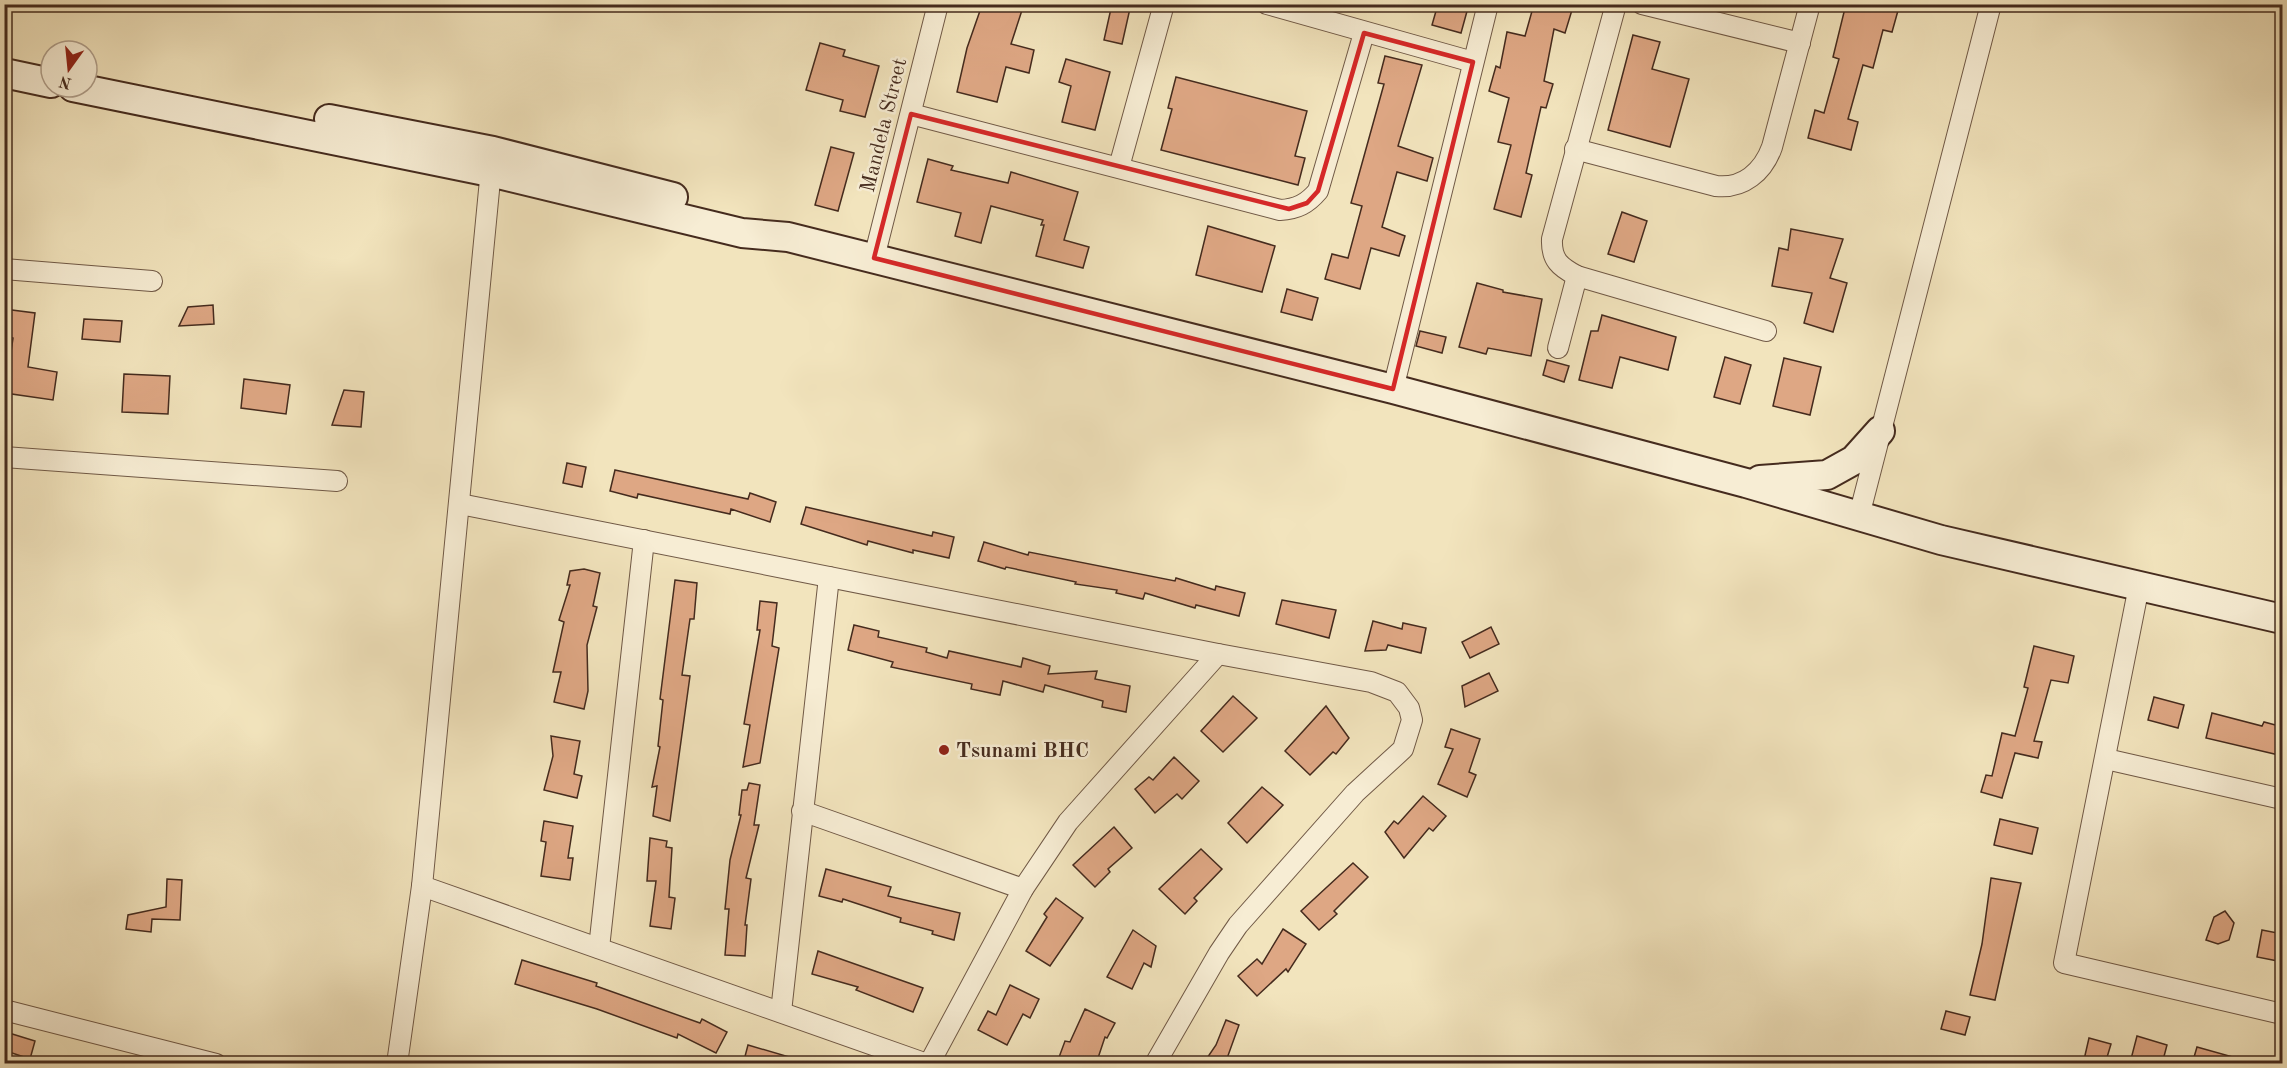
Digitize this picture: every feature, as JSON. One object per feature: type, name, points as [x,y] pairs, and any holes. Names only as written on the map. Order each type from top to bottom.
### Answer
[{"type":"main road","points":[[4,58],[39,65]]},
{"type":"main road","points":[[4,74],[39,81]]},
{"type":"main road","points":[[99,76],[717,209],[747,217],[788,237],[1393,389],[1746,483],[1991,553],[2283,619]]},
{"type":"main road","points":[[99,92],[492,162]]},
{"type":"main road","points":[[1746,483],[1777,477],[1827,475],[1854,460],[1880,432]]},
{"type":"street","name":"Mandela Street","points":[[873,258],[938,4]]},
{"type":"street","points":[[1119,167],[1164,4]]},
{"type":"street","points":[[1268,4],[1473,62]]},
{"type":"street","points":[[1393,389],[1488,4]]},
{"type":"street","points":[[1616,4],[1575,149],[1551,252],[1564,270],[1577,276],[1766,331]]},
{"type":"street","points":[[1642,4],[1800,43]]},
{"type":"street","points":[[1575,149],[1716,186],[1725,187],[1744,182],[1768,158],[1810,4]]},
{"type":"street","points":[[1859,516],[1990,4]]},
{"type":"street","points":[[911,114],[1280,210],[1300,207],[1318,191],[1364,33]]},
{"type":"street","points":[[397,1064],[422,886],[492,162]]},
{"type":"street","points":[[4,269],[152,281]]},
{"type":"street","points":[[1558,348],[1577,276]]},
{"type":"street","points":[[4,457],[337,481]]},
{"type":"street","points":[[460,504],[1218,654],[1371,682],[1397,692],[1409,708],[1410,730],[1399,754],[1355,793],[1233,931],[1155,1064]]},
{"type":"street","points":[[599,948],[644,540]]},
{"type":"street","points":[[781,1012],[801,811],[829,577]]},
{"type":"street","points":[[2139,586],[2064,963],[2283,1014]]},
{"type":"street","points":[[422,886],[928,1064],[1023,889],[1078,810],[1218,654]]},
{"type":"street","points":[[2106,759],[2283,799]]},
{"type":"street","points":[[801,811],[1023,889]]},
{"type":"street","points":[[4,1010],[216,1064]]},
{"type":"highlighted area","points":[[1364,33],[1473,62],[1393,389],[874,258],[911,114],[1289,209],[1307,203],[1318,191]]},
{"type":"building","points":[[997,4],[1024,4],[1011,44],[1034,50],[1029,73],[1006,67],[997,102],[957,92],[967,48],[982,5],[995,10]]},
{"type":"building","points":[[1112,4],[1131,4],[1122,44],[1104,40]]},
{"type":"building","points":[[1438,4],[1469,4],[1461,33],[1432,25]]},
{"type":"building","points":[[1534,4],[1555,4],[1572,10],[1565,33],[1554,29],[1544,81],[1553,84],[1546,108],[1541,107],[1526,173],[1532,175],[1521,217],[1494,209],[1511,145],[1498,142],[1509,98],[1489,91],[1496,66],[1500,68],[1507,32],[1525,36]]},
{"type":"building","points":[[1846,4],[1889,4],[1899,7],[1892,32],[1883,30],[1873,68],[1863,65],[1848,119],[1858,122],[1851,150],[1808,138],[1815,110],[1824,113],[1839,59],[1833,57]]},
{"type":"building","points":[[1633,35],[1660,42],[1652,69],[1689,79],[1670,147],[1608,130]]},
{"type":"building","points":[[820,43],[845,50],[843,56],[879,66],[865,117],[840,111],[843,100],[806,90]]},
{"type":"building","points":[[1385,56],[1422,65],[1398,146],[1433,158],[1427,181],[1397,172],[1382,227],[1405,236],[1399,256],[1371,248],[1360,289],[1325,279],[1332,254],[1348,258],[1362,206],[1351,203],[1384,84],[1378,83]]},
{"type":"building","points":[[1066,59],[1110,72],[1095,130],[1062,122],[1071,86],[1059,82]]},
{"type":"building","points":[[1176,77],[1307,111],[1295,156],[1305,158],[1298,185],[1161,150],[1172,109],[1168,108]]},
{"type":"building","points":[[831,147],[854,153],[838,211],[815,205]]},
{"type":"building","points":[[928,159],[953,166],[951,170],[1008,183],[1011,172],[1078,192],[1064,240],[1089,247],[1083,268],[1036,256],[1044,225],[1041,225],[1043,220],[991,206],[981,243],[955,236],[961,213],[917,202]]},
{"type":"building","points":[[1622,212],[1647,221],[1634,262],[1608,254]]},
{"type":"building","points":[[1208,226],[1275,246],[1262,292],[1196,275]]},
{"type":"building","points":[[1791,229],[1843,239],[1830,278],[1847,283],[1833,332],[1804,323],[1812,293],[1772,286],[1779,248],[1788,250]]},
{"type":"building","points":[[1477,283],[1503,290],[1503,292],[1542,299],[1531,356],[1488,348],[1486,354],[1459,347]]},
{"type":"building","points":[[1287,289],[1318,298],[1312,320],[1281,312]]},
{"type":"building","points":[[213,305],[214,324],[179,326],[188,307]]},
{"type":"building","points":[[4,309],[35,313],[28,367],[57,372],[53,400],[5,393],[13,338],[4,336]]},
{"type":"building","points":[[1602,315],[1676,337],[1668,370],[1620,357],[1612,388],[1579,380],[1591,331],[1598,331]]},
{"type":"building","points":[[84,319],[122,321],[120,342],[82,339]]},
{"type":"building","points":[[1420,331],[1446,337],[1442,353],[1416,346]]},
{"type":"building","points":[[1725,357],[1751,365],[1740,404],[1714,397]]},
{"type":"building","points":[[1784,358],[1821,367],[1810,415],[1773,406]]},
{"type":"building","points":[[1547,360],[1569,366],[1564,382],[1543,375]]},
{"type":"building","points":[[124,374],[170,376],[168,414],[122,412]]},
{"type":"building","points":[[244,379],[290,385],[286,414],[241,408]]},
{"type":"building","points":[[344,390],[364,392],[361,427],[332,425]]},
{"type":"building","points":[[567,463],[586,467],[582,487],[563,483]]},
{"type":"building","points":[[615,470],[748,499],[750,493],[776,502],[770,522],[731,509],[730,514],[638,494],[637,498],[610,491]]},
{"type":"building","points":[[806,507],[932,536],[933,532],[954,537],[949,558],[913,550],[913,553],[868,541],[867,545],[801,524]]},
{"type":"building","points":[[984,542],[1028,555],[1029,552],[1175,581],[1176,578],[1215,590],[1216,586],[1245,593],[1239,616],[1196,605],[1195,608],[1145,593],[1143,599],[1116,593],[1117,590],[1075,584],[1076,582],[1006,567],[1005,569],[978,561]]},
{"type":"building","points":[[584,569],[600,573],[593,606],[597,607],[587,645],[588,691],[584,709],[554,702],[561,672],[553,672],[564,622],[559,620],[570,585],[567,585],[570,571]]},
{"type":"building","points":[[675,580],[697,583],[694,619],[690,619],[682,675],[690,676],[670,821],[653,816],[657,786],[652,787],[660,747],[658,746],[663,700],[660,699]]},
{"type":"building","points":[[1282,600],[1336,610],[1329,638],[1276,624]]},
{"type":"building","points":[[760,601],[777,603],[772,646],[779,648],[760,763],[743,767],[750,725],[744,724],[760,630],[757,630]]},
{"type":"building","points":[[1373,621],[1402,629],[1403,623],[1426,628],[1421,653],[1388,645],[1386,650],[1365,651]]},
{"type":"building","points":[[854,625],[879,631],[878,637],[927,648],[926,652],[947,658],[949,651],[1021,667],[1023,658],[1050,666],[1048,674],[1097,671],[1095,679],[1130,686],[1126,712],[1102,707],[1103,701],[1045,685],[1043,692],[1003,681],[1000,695],[971,689],[972,684],[891,667],[893,662],[848,650]]},
{"type":"building","points":[[1491,627],[1499,644],[1470,658],[1462,642]]},
{"type":"building","points":[[2034,646],[2074,656],[2068,683],[2051,680],[2034,741],[2042,742],[2038,758],[2015,753],[2002,798],[1981,792],[1986,775],[1992,776],[2002,733],[2015,736],[2028,688],[2024,687]]},
{"type":"building","points":[[1489,673],[1498,691],[1465,707],[1462,686]]},
{"type":"building","points":[[1233,696],[1257,718],[1223,752],[1201,731]]},
{"type":"building","points":[[2154,697],[2184,705],[2178,728],[2148,720]]},
{"type":"building","points":[[1326,706],[1349,738],[1336,754],[1333,752],[1310,775],[1285,751]]},
{"type":"building","points":[[2212,713],[2262,726],[2264,722],[2283,727],[2283,756],[2206,738]]},
{"type":"building","points":[[1451,729],[1480,739],[1469,772],[1476,775],[1467,797],[1438,784],[1453,749],[1445,747]]},
{"type":"building","points":[[551,736],[580,741],[574,774],[582,776],[577,798],[544,790],[553,756]]},
{"type":"building","points":[[1174,757],[1199,781],[1182,799],[1177,794],[1155,813],[1135,789],[1149,777],[1153,780]]},
{"type":"building","points":[[749,783],[760,785],[754,825],[759,825],[746,878],[751,879],[745,925],[747,925],[745,956],[725,955],[729,909],[725,909],[730,860],[741,815],[739,815],[742,790],[747,790]]},
{"type":"building","points":[[1262,787],[1283,805],[1247,843],[1228,823]]},
{"type":"building","points":[[1423,796],[1446,816],[1433,831],[1429,828],[1404,858],[1385,832],[1394,821],[1398,824]]},
{"type":"building","points":[[2000,819],[2038,828],[2032,854],[1994,845]]},
{"type":"building","points":[[544,821],[573,826],[568,858],[573,858],[570,880],[541,876],[546,842],[541,841]]},
{"type":"building","points":[[1114,827],[1132,848],[1108,869],[1110,872],[1095,887],[1073,865]]},
{"type":"building","points":[[650,838],[667,841],[666,847],[672,848],[669,897],[675,898],[671,929],[650,926],[656,881],[647,881]]},
{"type":"building","points":[[1201,849],[1222,869],[1194,898],[1197,901],[1185,914],[1159,889]]},
{"type":"building","points":[[1353,863],[1368,877],[1334,911],[1337,914],[1319,930],[1301,911]]},
{"type":"building","points":[[826,869],[891,887],[888,896],[960,913],[954,940],[932,934],[933,931],[900,922],[901,918],[843,899],[842,902],[819,896]]},
{"type":"building","points":[[1991,878],[2021,883],[1995,1000],[1970,995],[1982,944]]},
{"type":"building","points":[[167,879],[182,880],[180,920],[152,919],[151,932],[126,929],[128,915],[166,907]]},
{"type":"building","points":[[1056,898],[1083,918],[1050,966],[1026,951],[1047,917],[1044,914]]},
{"type":"building","points":[[2225,911],[2234,923],[2229,940],[2218,944],[2206,940],[2214,917]]},
{"type":"building","points":[[1283,929],[1306,944],[1288,972],[1286,969],[1257,996],[1238,976],[1257,959],[1262,964]]},
{"type":"building","points":[[1133,930],[1156,946],[1151,967],[1144,963],[1132,989],[1107,977]]},
{"type":"building","points":[[2262,930],[2283,934],[2283,962],[2257,957]]},
{"type":"building","points":[[818,951],[923,988],[913,1012],[856,990],[858,987],[812,974]]},
{"type":"building","points":[[522,960],[597,983],[596,986],[700,1023],[702,1019],[727,1032],[716,1053],[678,1034],[677,1038],[597,1009],[515,984]]},
{"type":"building","points":[[1010,985],[1039,999],[1030,1018],[1023,1014],[1007,1045],[978,1030],[988,1011],[996,1015]]},
{"type":"building","points":[[1085,1009],[1115,1023],[1107,1038],[1105,1037],[1096,1064],[1069,1064],[1058,1060],[1065,1041],[1070,1042]]},
{"type":"building","points":[[1946,1011],[1970,1017],[1965,1035],[1941,1029]]},
{"type":"building","points":[[1226,1020],[1239,1025],[1225,1064],[1203,1064],[1216,1045]]},
{"type":"building","points":[[9,1033],[35,1041],[30,1059],[6,1051]]},
{"type":"building","points":[[2137,1036],[2167,1045],[2162,1064],[2145,1064],[2131,1059]]},
{"type":"building","points":[[2089,1038],[2111,1044],[2105,1064],[2083,1064]]},
{"type":"building","points":[[748,1045],[796,1059],[795,1064],[743,1064]]},
{"type":"building","points":[[2197,1047],[2240,1059],[2240,1064],[2192,1064]]},
{"type":"place","name":"Tsunami BHC","points":[[944,750]]}]
